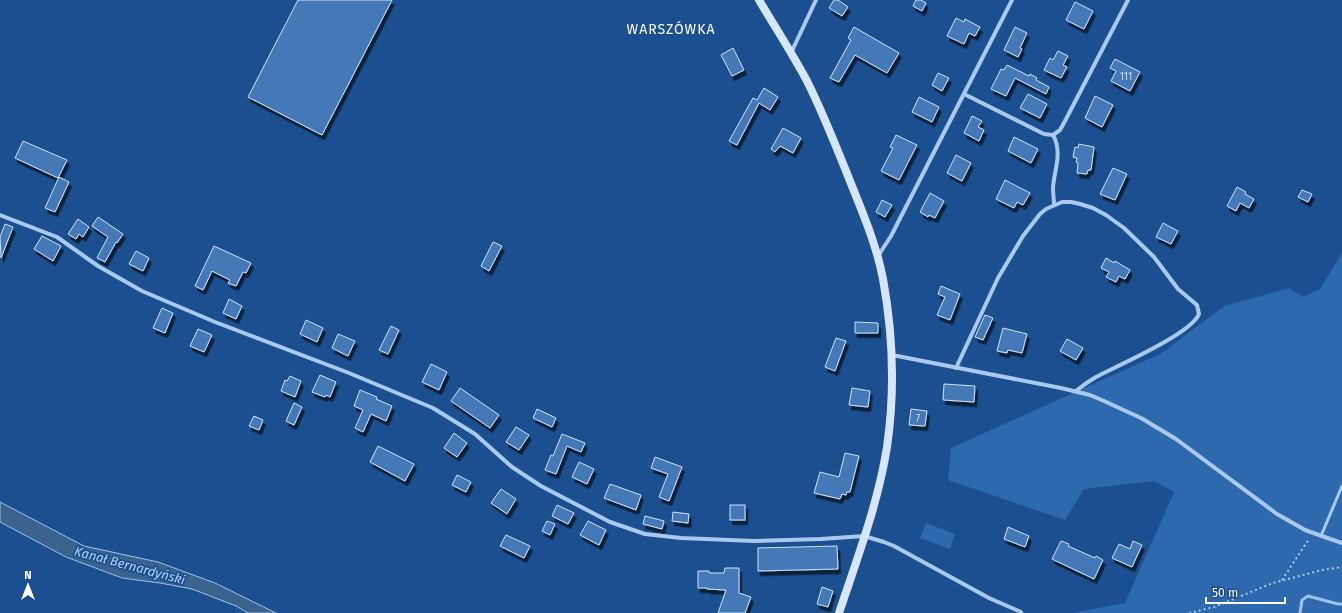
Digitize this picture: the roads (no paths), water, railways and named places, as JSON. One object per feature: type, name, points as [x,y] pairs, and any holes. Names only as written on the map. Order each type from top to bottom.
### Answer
[{"type":"street","points":[[759,0],[791,53],[813,94],[836,144],[878,257],[887,305],[891,355],[892,398],[887,448],[881,477],[864,536],[839,613]]},
{"type":"street","points":[[791,53],[816,0]]},
{"type":"street","points":[[878,257],[891,236],[1012,0]]},
{"type":"street","points":[[964,94],[1044,134],[1053,135],[1060,130],[1128,0]]},
{"type":"street","points":[[1053,135],[1058,145],[1053,188],[1054,204]]},
{"type":"street","points":[[956,368],[1008,260],[1032,223],[1046,209],[1054,204],[1071,202],[1092,208],[1115,220],[1147,249],[1178,289],[1197,305],[1199,310],[1197,318],[1188,328],[1095,378],[1076,391]]},
{"type":"street","points":[[0,215],[57,237],[98,266],[142,292],[215,322],[349,373],[433,408],[475,434],[512,467],[541,486],[610,522],[645,534],[681,538],[762,540],[821,539],[864,536],[894,546],[989,598],[1021,612]]},
{"type":"street","points":[[891,355],[1076,391],[1122,408],[1158,427],[1182,443],[1277,514],[1290,522],[1313,533],[1342,543]]},
{"type":"lane","points":[[1321,536],[1342,486]]},
{"type":"water","name":"Kanał Bernardyński","points":[[0,502],[84,546],[158,562],[215,583],[276,613],[248,613],[236,606],[192,589],[122,578],[66,557],[0,522]]},
{"type":"waterway","points":[[1300,613],[1302,600],[1308,596],[1342,604]]},
{"type":"district","name":"WARSZÓWKA","points":[[671,29]]}]
